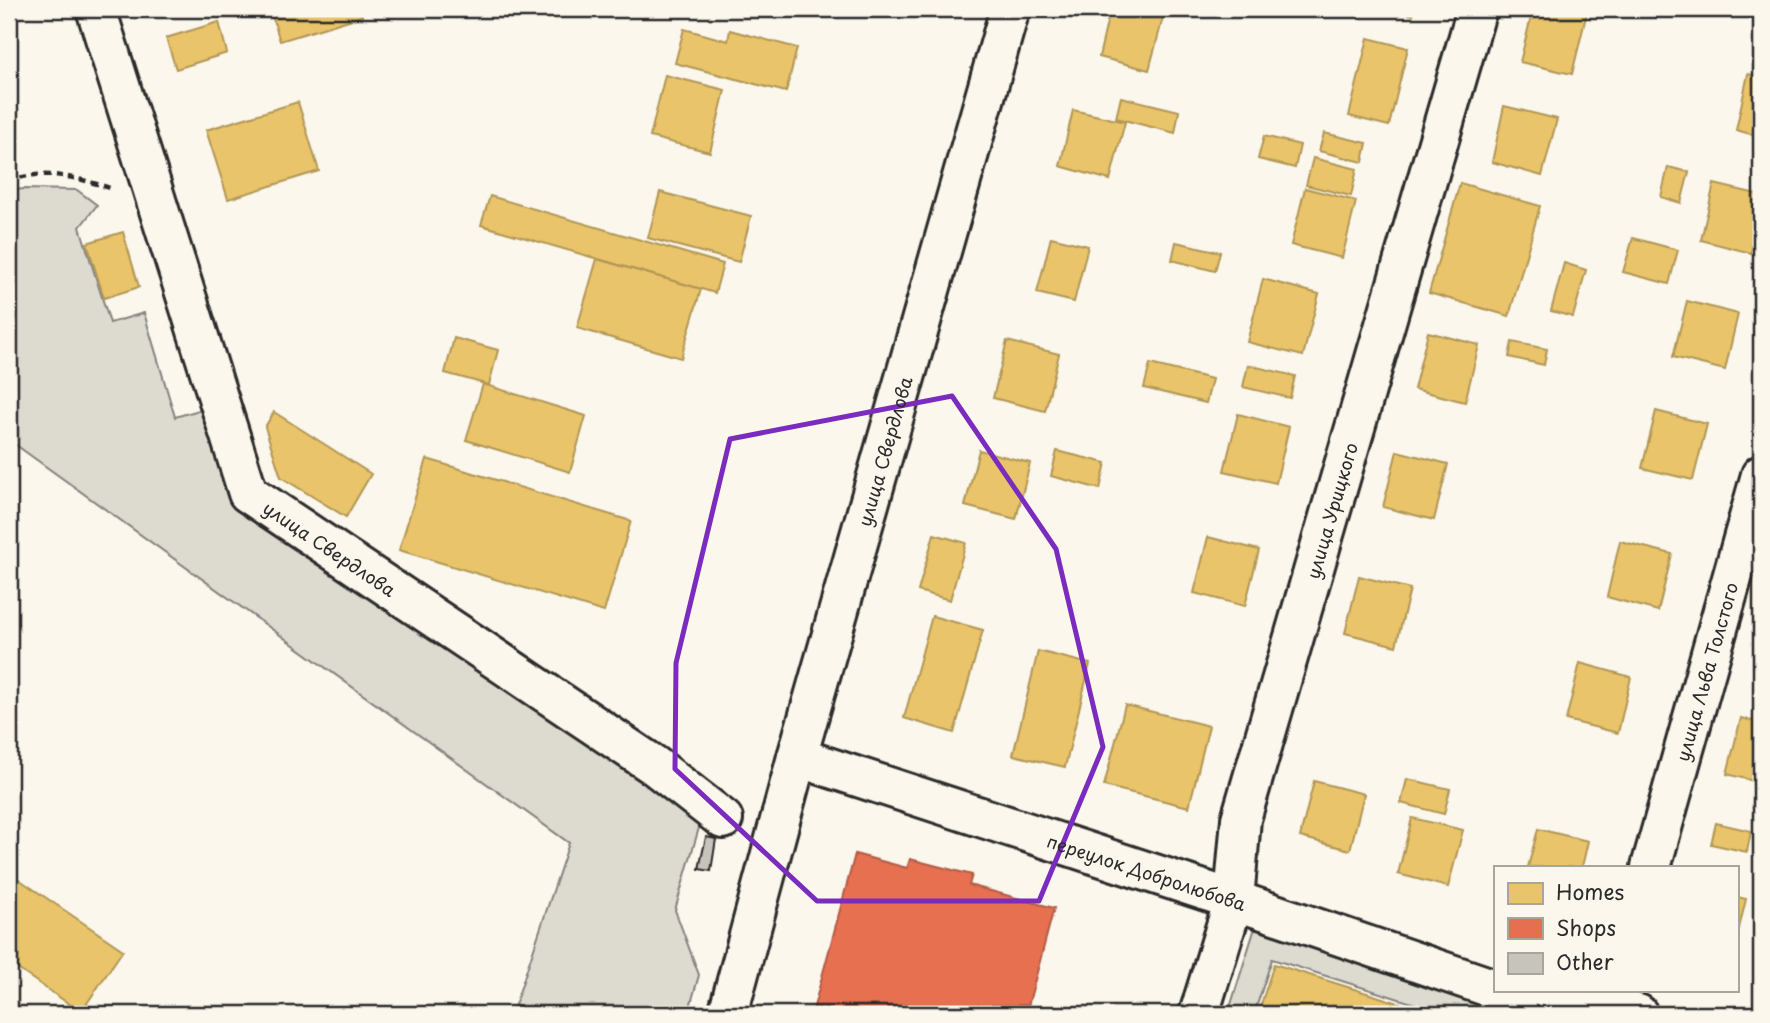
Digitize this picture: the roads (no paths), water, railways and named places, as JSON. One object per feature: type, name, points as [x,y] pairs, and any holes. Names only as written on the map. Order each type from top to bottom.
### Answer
[{"type":"street","name":"улица Свердлова","points":[[96,9],[248,493],[655,766],[723,819]]},
{"type":"street","name":"улица Свердлова","points":[[728,1014],[797,757],[1010,9]]},
{"type":"street","name":"улица Урицкого","points":[[1199,1014],[1234,900],[1241,819],[1478,9]]},
{"type":"street","name":"улица Льва Толстого","points":[[1651,866],[1761,475]]},
{"type":"street","name":"переулок Добролюбова","points":[[797,757],[1234,900],[1494,989]]},
{"type":"street","name":"переулок Добролюбова","points":[[1502,992],[1542,1005],[1622,1004]]}]
